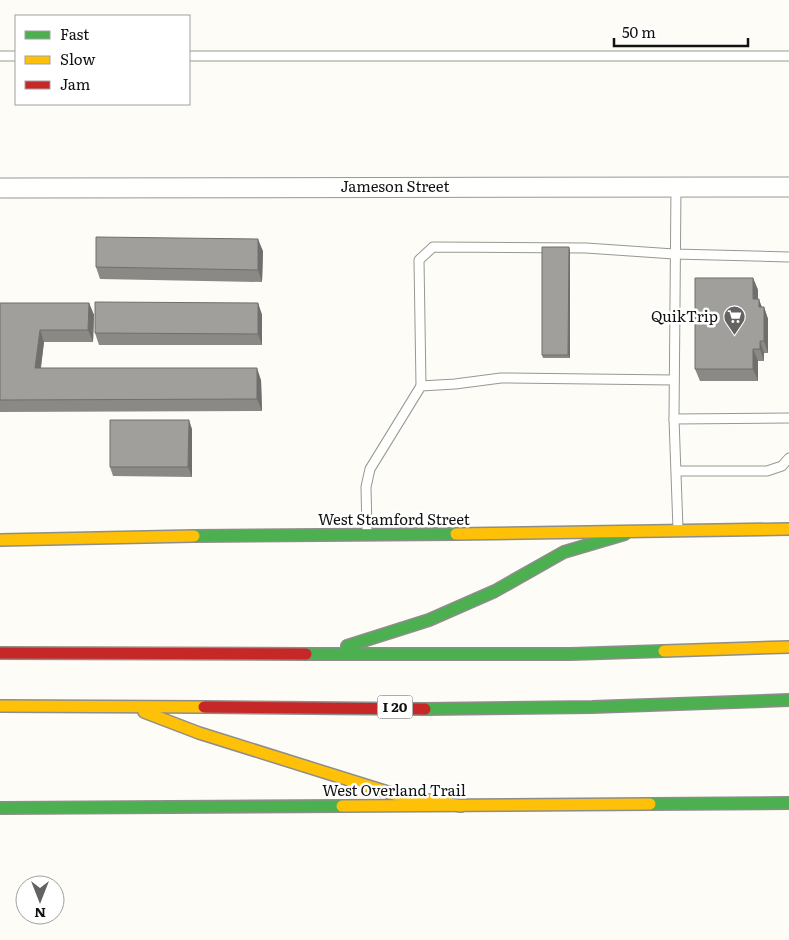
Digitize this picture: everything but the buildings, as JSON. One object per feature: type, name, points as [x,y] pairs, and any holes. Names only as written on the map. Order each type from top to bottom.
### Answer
[{"type":"main road","name":"West Stamford Street","points":[[0,540],[625,534],[789,529]]},
{"type":"main road","points":[[325,653],[429,620],[495,591],[564,552],[625,534]]},
{"type":"main road","points":[[0,653],[571,654],[789,647]]},
{"type":"main road","name":"I 20","points":[[0,706],[548,707],[703,705],[789,700]]},
{"type":"main road","points":[[129,706],[200,733],[394,794],[461,806]]},
{"type":"main road","name":"West Overland Trail","points":[[0,808],[789,803]]},
{"type":"street","name":"Jameson Street","points":[[0,188],[789,187]]},
{"type":"lane","points":[[0,56],[15,56]]},
{"type":"lane","points":[[190,56],[789,56]]},
{"type":"lane","points":[[676,187],[674,418],[678,532]]},
{"type":"lane","points":[[367,535],[366,487],[370,470],[420,386],[419,260],[433,247],[586,248],[674,254],[789,257]]},
{"type":"lane","points":[[420,386],[501,378],[674,380]]},
{"type":"lane","points":[[674,418],[789,418]]},
{"type":"lane","points":[[677,471],[767,471],[782,466],[789,458]]},
{"type":"traffic: fast","points":[[194,536],[456,534]]},
{"type":"traffic: fast","points":[[347,646],[429,620],[495,591],[564,552],[625,534]]},
{"type":"traffic: fast","points":[[306,654],[571,654],[664,651]]},
{"type":"traffic: fast","points":[[425,709],[592,707],[789,700]]},
{"type":"traffic: fast","points":[[650,804],[789,803]]},
{"type":"traffic: fast","points":[[0,808],[342,806]]},
{"type":"traffic: slow","points":[[456,534],[789,529]]},
{"type":"traffic: slow","points":[[0,540],[194,536]]},
{"type":"traffic: slow","points":[[664,651],[789,647]]},
{"type":"traffic: slow","points":[[0,706],[204,707]]},
{"type":"traffic: slow","points":[[144,712],[199,733],[394,794],[461,806]]},
{"type":"traffic: slow","points":[[342,806],[650,804]]},
{"type":"traffic: jam","points":[[0,653],[306,654]]},
{"type":"traffic: jam","points":[[204,707],[425,709]]},
{"type":"place","name":"QuikTrip","points":[[734,336]]}]
